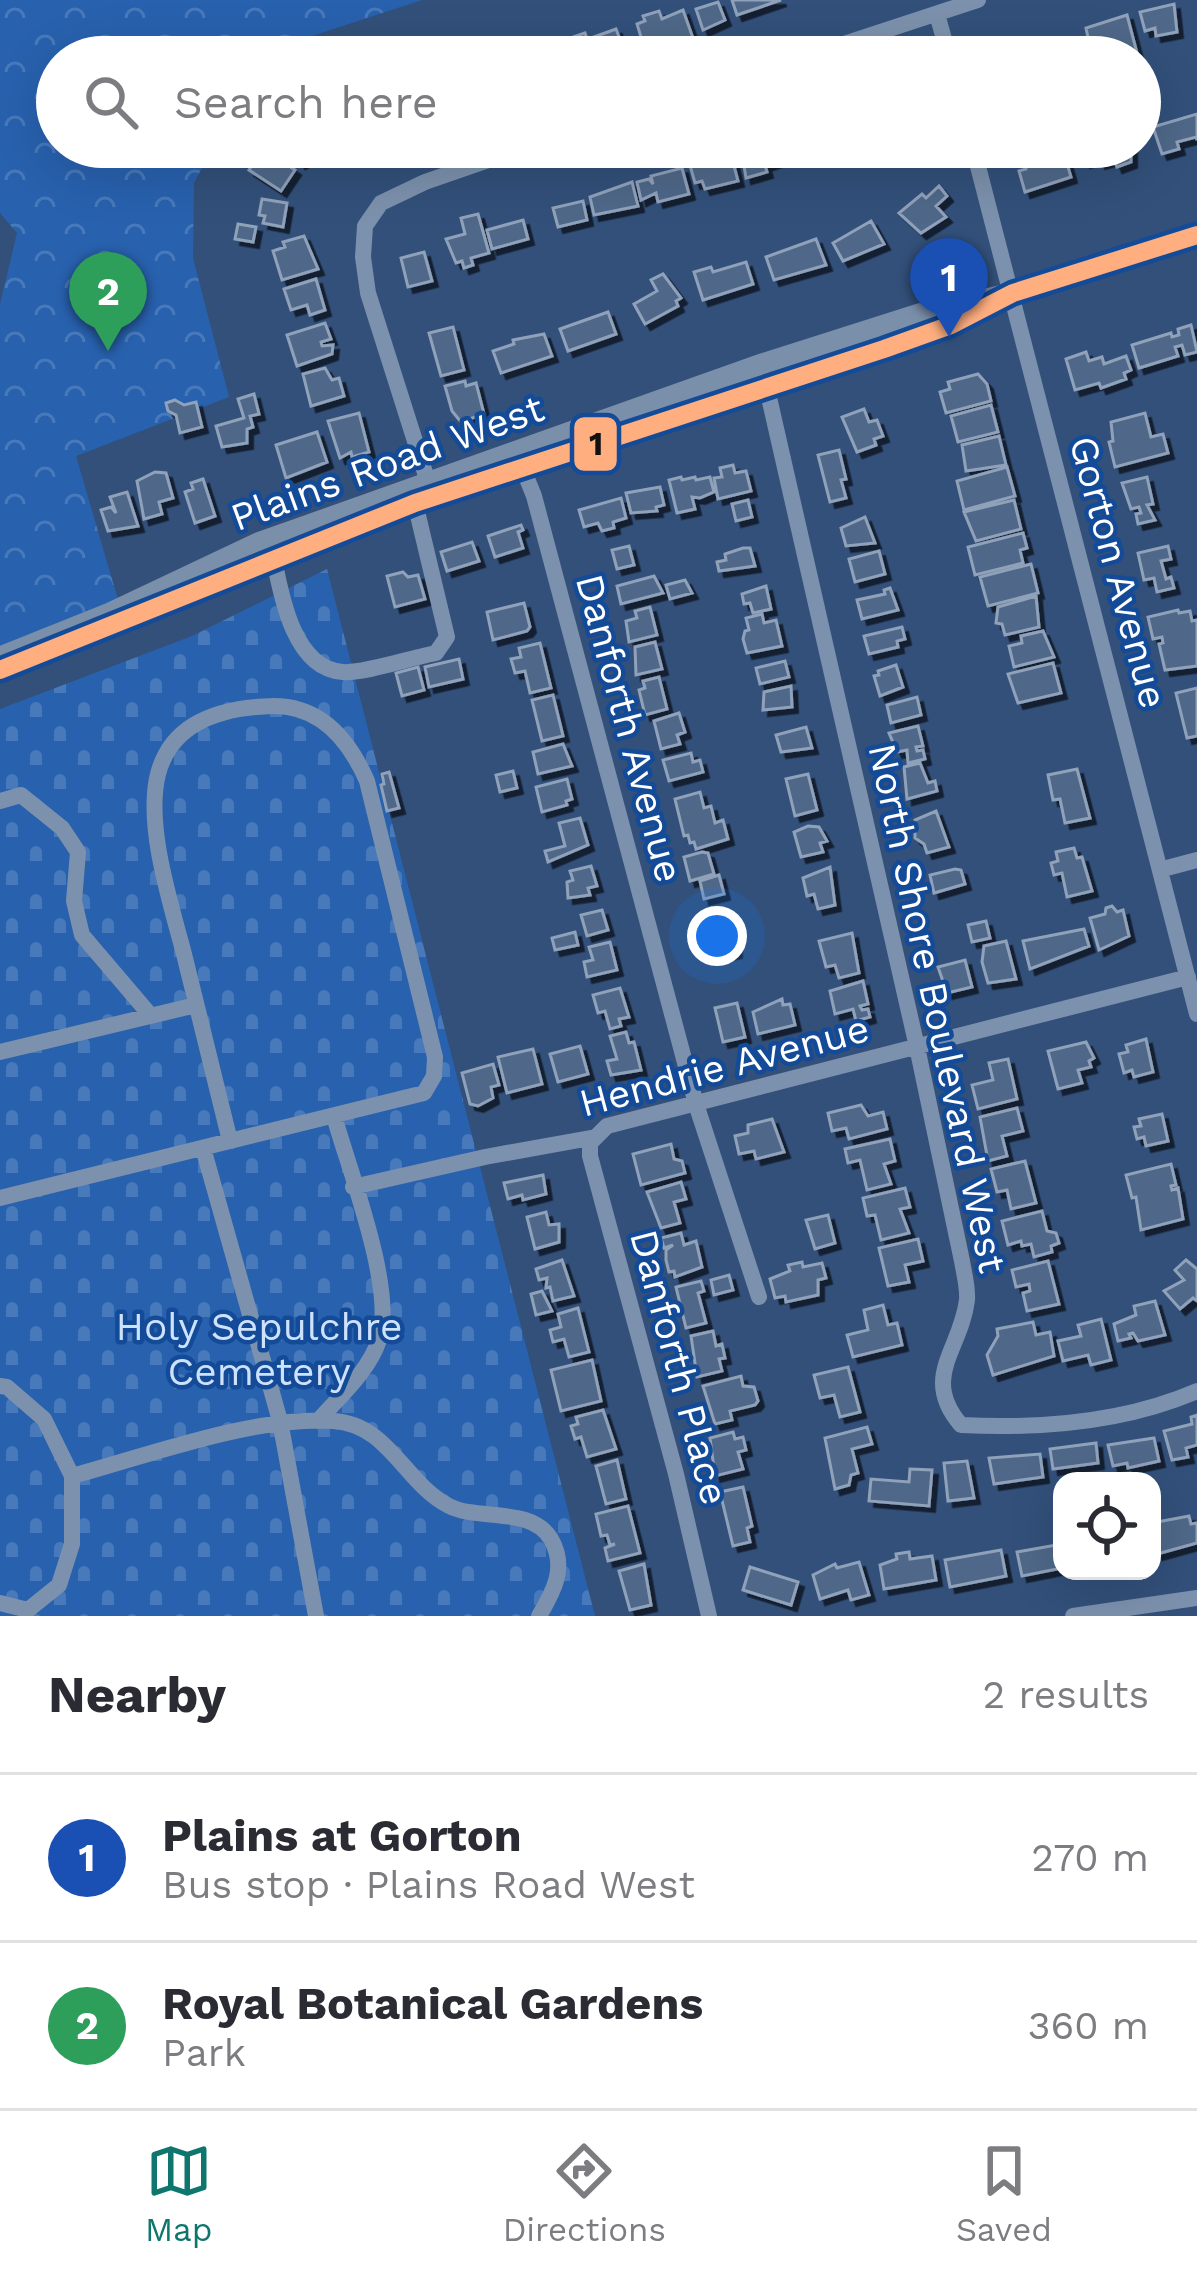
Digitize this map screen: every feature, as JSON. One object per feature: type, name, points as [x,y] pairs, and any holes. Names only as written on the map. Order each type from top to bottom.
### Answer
[{"type":"main road","name":"Plains Road West","points":[[0,670],[762,364],[1197,235]]},
{"type":"main road","name":"Plains Road West","points":[[0,657],[110,613],[258,543],[428,482],[520,461],[766,388],[951,325],[1013,293]]},
{"type":"street","points":[[869,36],[978,0]]},
{"type":"street","points":[[937,14],[943,36]]},
{"type":"street","points":[[428,482],[368,293],[365,226],[381,203],[465,168]]},
{"type":"street","name":"Gorton Avenue","points":[[979,168],[1197,1015]]},
{"type":"street","name":"North Shore Boulevard West","points":[[762,364],[917,1047],[968,1296],[940,1386],[946,1408],[961,1425],[1055,1426],[1140,1411],[1197,1391]]},
{"type":"street","name":"Danforth Avenue","points":[[520,461],[696,1104],[759,1298]]},
{"type":"street","points":[[274,559],[289,622],[308,655],[341,673],[436,652],[447,637],[415,503]]},
{"type":"street","points":[[0,1198],[424,1093],[434,1076],[435,1057],[367,781],[353,749],[329,725],[287,706],[242,706],[209,714],[183,732],[158,776],[158,848],[230,1141]]},
{"type":"street","points":[[0,801],[21,795],[62,828],[78,853],[74,901],[82,935],[151,1016]]},
{"type":"street","points":[[1162,869],[1197,860]]},
{"type":"street","name":"Hendrie Avenue","points":[[353,1187],[485,1156],[596,1137],[607,1126],[1188,977]]},
{"type":"street","points":[[0,1052],[196,1005]]},
{"type":"street","points":[[318,1421],[370,1360],[381,1337],[384,1296],[334,1116]]},
{"type":"street","name":"Danforth Place","points":[[596,1137],[590,1143],[590,1156],[676,1474],[709,1616]]},
{"type":"street","points":[[202,1148],[280,1421],[312,1615]]},
{"type":"street","points":[[0,1386],[44,1419],[72,1475],[72,1544],[59,1585],[28,1613],[0,1603]]},
{"type":"street","points":[[72,1475],[280,1421],[339,1420],[380,1437],[450,1507],[520,1519],[549,1535],[560,1563],[555,1588],[539,1616]]},
{"type":"street","points":[[1072,1616],[1197,1598]]},
{"type":"green space","points":[[0,0],[422,0],[312,36],[36,36],[36,168],[202,168],[194,183],[193,258],[229,397],[76,456],[119,603],[0,647],[0,304],[17,233],[0,213]]},
{"type":"green space","name":"Holy Sepulchre Cemetery","points":[[327,569],[595,1616],[0,1616],[0,709],[192,636]]},
{"type":"building","points":[[732,0],[781,0],[737,15]]},
{"type":"building","points":[[718,2],[725,20],[703,30],[696,9]]},
{"type":"building","points":[[1174,4],[1177,32],[1156,36],[1155,28],[1145,31],[1140,12]]},
{"type":"building","points":[[683,10],[692,36],[641,36],[637,24],[645,21],[643,16],[659,11],[662,19]]},
{"type":"building","points":[[1127,15],[1133,36],[1088,36],[1086,28]]},
{"type":"building","points":[[1197,114],[1197,140],[1177,142],[1179,149],[1162,154],[1161,125]]},
{"type":"building","points":[[292,168],[295,170],[281,191],[249,170]]},
{"type":"building","points":[[682,168],[689,194],[658,202],[656,193],[641,200],[637,182],[649,179],[653,184],[651,176]]},
{"type":"building","points":[[691,168],[735,168],[738,181],[705,189],[702,181],[695,183]]},
{"type":"building","points":[[744,168],[766,168],[767,172],[746,178]]},
{"type":"building","points":[[1068,168],[1071,177],[1025,192],[1019,171]]},
{"type":"building","points":[[632,182],[638,206],[594,215],[590,197]]},
{"type":"building","points":[[939,186],[947,196],[936,206],[946,217],[921,233],[899,213]]},
{"type":"building","points":[[262,199],[287,203],[283,227],[263,223],[265,216],[259,215]]},
{"type":"building","points":[[583,201],[587,220],[558,227],[553,208]]},
{"type":"building","points":[[478,214],[489,253],[471,258],[473,265],[464,268],[462,261],[456,263],[446,239],[465,234],[461,218]]},
{"type":"building","points":[[523,220],[528,239],[492,249],[487,230]]},
{"type":"building","points":[[871,221],[884,244],[843,261],[833,243]]},
{"type":"building","points":[[238,224],[256,227],[253,242],[235,239]]},
{"type":"building","points":[[304,236],[318,269],[282,280],[273,251],[285,247],[283,242]]},
{"type":"building","points":[[816,239],[826,265],[774,280],[766,257]]},
{"type":"building","points":[[424,252],[432,281],[408,287],[401,258]]},
{"type":"building","points":[[746,262],[753,284],[703,300],[694,272]]},
{"type":"building","points":[[663,274],[681,298],[676,301],[678,306],[645,324],[634,304],[657,291],[651,280]]},
{"type":"building","points":[[316,279],[325,310],[310,315],[307,305],[291,310],[284,289]]},
{"type":"building","points":[[608,312],[616,334],[568,351],[560,329]]},
{"type":"building","points":[[325,323],[331,339],[321,342],[322,346],[333,345],[332,354],[297,366],[287,335]]},
{"type":"building","points":[[1191,325],[1197,352],[1185,355],[1182,345],[1175,347],[1178,356],[1139,368],[1132,345],[1171,333],[1172,337],[1179,335],[1178,329]]},
{"type":"building","points":[[453,327],[464,370],[441,376],[429,333]]},
{"type":"building","points":[[544,334],[552,356],[501,373],[493,351],[514,344],[513,340]]},
{"type":"building","points":[[1086,352],[1089,361],[1102,357],[1104,364],[1126,356],[1131,370],[1124,373],[1126,379],[1101,388],[1099,383],[1075,390],[1066,359]]},
{"type":"building","points":[[325,368],[332,380],[339,378],[344,396],[311,406],[303,374]]},
{"type":"building","points":[[978,374],[987,384],[991,401],[946,413],[940,392],[950,389],[948,382]]},
{"type":"building","points":[[465,381],[466,386],[476,383],[484,414],[461,422],[452,411],[445,386]]},
{"type":"building","points":[[254,394],[259,414],[250,416],[253,427],[247,429],[247,443],[222,447],[216,426],[244,418],[238,399]]},
{"type":"building","points":[[175,400],[184,405],[196,402],[202,427],[180,433],[176,415],[166,403]]},
{"type":"building","points":[[991,405],[998,432],[958,442],[951,416]]},
{"type":"building","points":[[864,409],[869,422],[877,420],[883,436],[874,439],[876,445],[857,452],[842,417]]},
{"type":"building","points":[[359,413],[369,452],[352,457],[351,452],[340,458],[328,421]]},
{"type":"building","points":[[1145,413],[1151,437],[1163,434],[1168,453],[1115,467],[1109,442],[1113,441],[1111,422]]},
{"type":"building","points":[[317,432],[327,462],[286,478],[276,445]]},
{"type":"building","points":[[999,436],[1006,465],[966,471],[962,445]]},
{"type":"building","points":[[839,450],[846,498],[830,502],[818,455]]},
{"type":"building","points":[[733,465],[735,473],[746,471],[751,491],[718,499],[714,478],[722,477],[720,468]]},
{"type":"building","points":[[1007,467],[1015,496],[964,510],[957,481]]},
{"type":"building","points":[[155,472],[166,473],[173,498],[159,502],[162,514],[144,519],[137,481]]},
{"type":"building","points":[[710,477],[714,492],[692,497],[695,509],[677,513],[669,480]]},
{"type":"building","points":[[1147,477],[1153,504],[1147,505],[1155,520],[1138,524],[1139,507],[1131,509],[1122,483]]},
{"type":"building","points":[[203,479],[215,516],[195,523],[185,492],[193,489],[191,483]]},
{"type":"building","points":[[660,487],[664,505],[656,507],[657,511],[631,513],[626,493]]},
{"type":"building","points":[[127,492],[138,526],[108,531],[101,510],[111,507],[116,513],[110,497]]},
{"type":"building","points":[[621,498],[626,518],[613,522],[614,528],[602,531],[598,523],[584,527],[579,510]]},
{"type":"building","points":[[748,500],[752,517],[736,521],[732,504]]},
{"type":"building","points":[[1014,500],[1021,529],[976,541],[964,512]]},
{"type":"building","points":[[865,517],[875,543],[846,546],[841,528]]},
{"type":"building","points":[[521,525],[523,548],[495,557],[488,536]]},
{"type":"building","points":[[1023,533],[1027,548],[1020,550],[1023,563],[975,575],[968,547]]},
{"type":"building","points":[[472,542],[479,561],[447,571],[441,552]]},
{"type":"building","points":[[629,546],[634,565],[617,569],[612,550]]},
{"type":"building","points":[[1168,546],[1171,559],[1161,561],[1174,588],[1157,592],[1154,578],[1144,580],[1138,553]]},
{"type":"building","points":[[750,548],[755,566],[719,571],[717,562],[726,560],[725,554]]},
{"type":"building","points":[[879,551],[885,574],[855,582],[849,559]]},
{"type":"building","points":[[1031,564],[1038,593],[988,606],[980,577]]},
{"type":"building","points":[[403,572],[408,577],[418,575],[425,599],[395,607],[387,576]]},
{"type":"building","points":[[654,576],[663,593],[621,604],[617,586]]},
{"type":"building","points":[[685,580],[692,593],[670,599],[666,585]]},
{"type":"building","points":[[766,586],[771,609],[753,613],[742,594]]},
{"type":"building","points":[[890,588],[898,610],[862,619],[857,600],[885,594]]},
{"type":"building","points":[[1036,596],[1039,627],[1005,635],[1002,624],[996,623],[998,607]]},
{"type":"building","points":[[524,603],[527,631],[493,640],[487,612]]},
{"type":"building","points":[[650,607],[657,635],[629,642],[626,621],[637,618],[635,611]]},
{"type":"building","points":[[1190,611],[1192,621],[1197,620],[1197,666],[1165,670],[1159,644],[1162,637],[1153,639],[1148,617]]},
{"type":"building","points":[[762,614],[764,623],[776,620],[782,646],[747,653],[746,618]]},
{"type":"building","points":[[902,627],[905,639],[897,641],[898,647],[869,654],[864,636]]},
{"type":"building","points":[[1043,631],[1054,657],[1014,667],[1009,646],[1022,643],[1021,636]]},
{"type":"building","points":[[655,642],[662,669],[636,675],[635,647]]},
{"type":"building","points":[[540,643],[551,688],[530,693],[525,671],[515,673],[511,659],[521,657],[519,648]]},
{"type":"building","points":[[459,659],[463,679],[429,687],[425,667]]},
{"type":"building","points":[[785,661],[789,677],[760,684],[756,668]]},
{"type":"building","points":[[1053,663],[1061,693],[1018,703],[1008,674]]},
{"type":"building","points":[[896,665],[903,687],[880,696],[874,676]]},
{"type":"building","points":[[418,667],[424,690],[402,696],[396,673]]},
{"type":"building","points":[[659,677],[667,709],[645,715],[639,690],[645,688],[643,681]]},
{"type":"building","points":[[791,686],[792,707],[763,710],[764,692]]},
{"type":"building","points":[[1197,688],[1197,736],[1187,738],[1176,693]]},
{"type":"building","points":[[553,695],[563,736],[542,741],[532,700]]},
{"type":"building","points":[[917,697],[921,715],[891,723],[887,705]]},
{"type":"building","points":[[679,713],[685,732],[677,735],[680,744],[661,749],[654,721]]},
{"type":"building","points":[[918,726],[923,746],[916,747],[923,750],[925,759],[908,763],[907,750],[897,752],[889,733]]},
{"type":"building","points":[[806,727],[812,748],[781,752],[776,735]]},
{"type":"building","points":[[563,744],[572,766],[538,774],[533,752]]},
{"type":"building","points":[[691,753],[693,762],[700,760],[703,772],[669,781],[663,760]]},
{"type":"building","points":[[920,763],[937,791],[907,799],[904,767]]},
{"type":"building","points":[[1077,769],[1090,818],[1065,823],[1060,799],[1053,800],[1048,775]]},
{"type":"building","points":[[513,771],[517,788],[500,792],[496,775]]},
{"type":"building","points":[[389,772],[399,808],[387,811],[381,785],[382,774]]},
{"type":"building","points":[[808,774],[817,810],[795,816],[786,779]]},
{"type":"building","points":[[567,779],[572,799],[542,812],[536,787]]},
{"type":"building","points":[[700,792],[704,808],[711,806],[715,823],[723,820],[728,839],[696,849],[688,835],[684,836],[675,799]]},
{"type":"building","points":[[936,811],[949,847],[927,853],[915,838],[915,820]]},
{"type":"building","points":[[580,818],[588,845],[548,862],[545,851],[565,846],[559,823]]},
{"type":"building","points":[[819,827],[827,841],[820,843],[823,852],[801,857],[794,832]]},
{"type":"building","points":[[1074,848],[1077,858],[1082,857],[1092,891],[1067,897],[1062,873],[1054,875],[1051,863],[1058,861],[1056,852]]},
{"type":"building","points":[[708,853],[714,874],[690,881],[684,857]]},
{"type":"building","points":[[591,866],[597,886],[588,888],[590,895],[568,898],[567,882],[573,880],[570,871]]},
{"type":"building","points":[[830,867],[835,905],[818,909],[814,894],[807,896],[803,878]]},
{"type":"building","points":[[961,870],[965,884],[934,893],[930,875]]},
{"type":"building","points":[[719,875],[724,894],[704,899],[700,881]]},
{"type":"building","points":[[1112,906],[1117,912],[1123,910],[1129,936],[1099,950],[1090,918],[1105,914]]},
{"type":"building","points":[[602,910],[608,930],[587,936],[581,915]]},
{"type":"building","points":[[986,921],[990,938],[972,942],[968,925]]},
{"type":"building","points":[[735,924],[736,952],[713,957],[707,928]]},
{"type":"building","points":[[1084,929],[1089,946],[1030,969],[1023,941]]},
{"type":"building","points":[[575,932],[578,945],[555,950],[552,938]]},
{"type":"building","points":[[852,933],[859,973],[839,978],[835,965],[826,967],[819,941]]},
{"type":"building","points":[[1006,941],[1016,979],[988,983],[982,962],[984,946]]},
{"type":"building","points":[[610,942],[617,970],[587,977],[584,962],[593,960],[589,947]]},
{"type":"building","points":[[965,960],[972,987],[947,993],[938,967]]},
{"type":"building","points":[[863,981],[868,1004],[860,1006],[868,1009],[870,1017],[856,1021],[853,1009],[835,1014],[830,991]]},
{"type":"building","points":[[620,988],[629,1017],[619,1019],[621,1026],[610,1029],[593,995]]},
{"type":"building","points":[[782,999],[783,1005],[790,1004],[795,1025],[758,1034],[753,1012]]},
{"type":"building","points":[[737,1003],[745,1037],[723,1042],[715,1008]]},
{"type":"building","points":[[626,1032],[629,1043],[634,1042],[641,1070],[611,1075],[607,1061],[617,1059],[610,1036]]},
{"type":"building","points":[[1146,1039],[1153,1072],[1134,1077],[1132,1070],[1124,1073],[1119,1054],[1128,1052],[1126,1045]]},
{"type":"building","points":[[1086,1042],[1094,1058],[1089,1061],[1091,1067],[1078,1070],[1082,1083],[1058,1089],[1048,1051]]},
{"type":"building","points":[[580,1046],[588,1074],[558,1082],[550,1054]]},
{"type":"building","points":[[533,1049],[542,1084],[507,1093],[498,1057]]},
{"type":"building","points":[[1008,1059],[1017,1099],[978,1109],[972,1085],[993,1080],[989,1063]]},
{"type":"building","points":[[493,1064],[499,1085],[491,1087],[493,1098],[478,1106],[470,1104],[462,1073]]},
{"type":"building","points":[[861,1105],[868,1116],[883,1112],[887,1129],[849,1139],[846,1128],[832,1131],[828,1113]]},
{"type":"building","points":[[1017,1108],[1023,1131],[1002,1136],[1007,1156],[988,1161],[980,1117]]},
{"type":"building","points":[[1162,1114],[1168,1141],[1146,1146],[1144,1137],[1137,1139],[1134,1127],[1141,1126],[1139,1119]]},
{"type":"building","points":[[772,1119],[784,1152],[756,1159],[754,1151],[739,1154],[735,1136],[748,1133],[748,1125]]},
{"type":"building","points":[[890,1139],[895,1161],[884,1164],[891,1184],[867,1190],[860,1160],[848,1163],[845,1149]]},
{"type":"building","points":[[671,1144],[674,1159],[682,1161],[685,1173],[641,1185],[633,1154]]},
{"type":"building","points":[[1025,1161],[1036,1203],[1011,1209],[1007,1190],[997,1192],[991,1169]]},
{"type":"building","points":[[1171,1164],[1176,1185],[1171,1186],[1178,1188],[1183,1219],[1141,1230],[1136,1197],[1132,1198],[1126,1175]]},
{"type":"building","points":[[543,1175],[546,1194],[508,1199],[504,1183]]},
{"type":"building","points":[[681,1182],[686,1199],[674,1202],[680,1223],[661,1228],[647,1192]]},
{"type":"building","points":[[905,1188],[910,1207],[900,1209],[909,1233],[881,1240],[875,1215],[867,1216],[863,1198]]},
{"type":"building","points":[[1042,1211],[1047,1231],[1056,1233],[1059,1243],[1051,1246],[1052,1252],[1034,1257],[1031,1244],[1008,1245],[1002,1221]]},
{"type":"building","points":[[546,1212],[549,1225],[559,1224],[559,1242],[535,1249],[527,1217]]},
{"type":"building","points":[[828,1215],[835,1243],[815,1249],[806,1220]]},
{"type":"building","points":[[681,1233],[684,1245],[696,1241],[702,1267],[675,1277],[666,1260],[666,1250],[673,1245],[664,1248],[661,1238]]},
{"type":"building","points":[[918,1239],[923,1261],[905,1265],[909,1282],[888,1286],[879,1248]]},
{"type":"building","points":[[562,1260],[574,1296],[553,1301],[547,1278],[539,1280],[536,1269]]},
{"type":"building","points":[[1186,1260],[1197,1269],[1197,1301],[1193,1298],[1180,1309],[1164,1291],[1184,1280],[1175,1270]]},
{"type":"building","points":[[1048,1261],[1059,1304],[1027,1311],[1023,1293],[1030,1291],[1029,1284],[1016,1287],[1012,1270]]},
{"type":"building","points":[[802,1262],[803,1267],[822,1263],[826,1278],[818,1280],[818,1295],[786,1302],[785,1296],[775,1298],[770,1279],[790,1271],[788,1265]]},
{"type":"building","points":[[729,1275],[733,1290],[714,1295],[711,1280]]},
{"type":"building","points":[[701,1281],[704,1291],[698,1293],[706,1323],[686,1328],[676,1287]]},
{"type":"building","points":[[542,1291],[552,1311],[536,1315],[531,1294]]},
{"type":"building","points":[[1155,1301],[1165,1335],[1138,1341],[1133,1333],[1118,1341],[1114,1324],[1136,1315],[1134,1306]]},
{"type":"building","points":[[883,1305],[888,1325],[897,1323],[902,1345],[853,1357],[847,1335],[868,1330],[864,1310]]},
{"type":"building","points":[[578,1308],[589,1352],[569,1357],[564,1339],[553,1342],[550,1330],[561,1327],[558,1314]]},
{"type":"building","points":[[1101,1319],[1111,1360],[1091,1365],[1088,1355],[1063,1361],[1058,1341],[1081,1336],[1078,1325]]},
{"type":"building","points":[[1033,1322],[1036,1335],[1050,1332],[1054,1356],[993,1375],[987,1355],[997,1329]]},
{"type":"building","points":[[713,1331],[716,1346],[722,1344],[722,1371],[697,1377],[691,1336]]},
{"type":"building","points":[[592,1360],[601,1401],[561,1411],[551,1370]]},
{"type":"building","points":[[848,1367],[860,1412],[840,1417],[834,1395],[820,1398],[814,1375]]},
{"type":"building","points":[[741,1376],[743,1386],[754,1387],[758,1401],[730,1411],[732,1420],[715,1424],[703,1386]]},
{"type":"building","points":[[603,1410],[616,1449],[587,1457],[581,1437],[575,1439],[571,1426],[578,1424],[576,1417]]},
{"type":"building","points":[[1197,1415],[1197,1445],[1186,1448],[1188,1457],[1172,1460],[1164,1431],[1192,1424],[1191,1417]]},
{"type":"building","points":[[867,1427],[872,1444],[852,1449],[858,1473],[851,1475],[849,1485],[835,1489],[825,1438]]},
{"type":"building","points":[[733,1432],[735,1439],[743,1437],[746,1450],[738,1452],[743,1469],[715,1476],[710,1438]]},
{"type":"building","points":[[1154,1438],[1159,1461],[1128,1468],[1127,1463],[1113,1466],[1108,1445]]},
{"type":"building","points":[[1096,1443],[1098,1463],[1053,1469],[1050,1449]]},
{"type":"building","points":[[1040,1454],[1043,1477],[994,1484],[989,1458]]},
{"type":"building","points":[[617,1460],[626,1499],[606,1504],[596,1466]]},
{"type":"building","points":[[967,1461],[974,1498],[948,1501],[944,1463]]},
{"type":"building","points":[[910,1469],[932,1470],[929,1506],[869,1501],[871,1479],[909,1482]]},
{"type":"building","points":[[743,1487],[752,1526],[747,1528],[750,1542],[733,1546],[720,1492]]},
{"type":"building","points":[[628,1506],[640,1553],[608,1561],[605,1548],[615,1544],[610,1545],[607,1535],[601,1536],[596,1514]]},
{"type":"building","points":[[1189,1516],[1191,1524],[1197,1523],[1197,1543],[1161,1553],[1161,1521]]},
{"type":"building","points":[[1053,1546],[1053,1570],[1022,1576],[1017,1552]]},
{"type":"building","points":[[1001,1550],[1006,1576],[950,1587],[945,1560]]},
{"type":"building","points":[[909,1552],[910,1559],[932,1556],[936,1580],[884,1589],[880,1565]]},
{"type":"building","points":[[859,1562],[869,1595],[851,1600],[848,1590],[820,1599],[813,1575],[835,1564],[837,1568]]},
{"type":"building","points":[[644,1564],[651,1605],[630,1610],[619,1571]]},
{"type":"building","points":[[750,1567],[798,1582],[791,1605],[743,1590]]},
{"type":"transit line","name":"1","points":[[0,670],[415,503],[884,349],[951,325],[1013,293],[1197,235]]},
{"type":"place","name":"Plains at Gorton","points":[[949,337]]},
{"type":"place","name":"Royal Botanical Gardens","points":[[108,351]]}]
